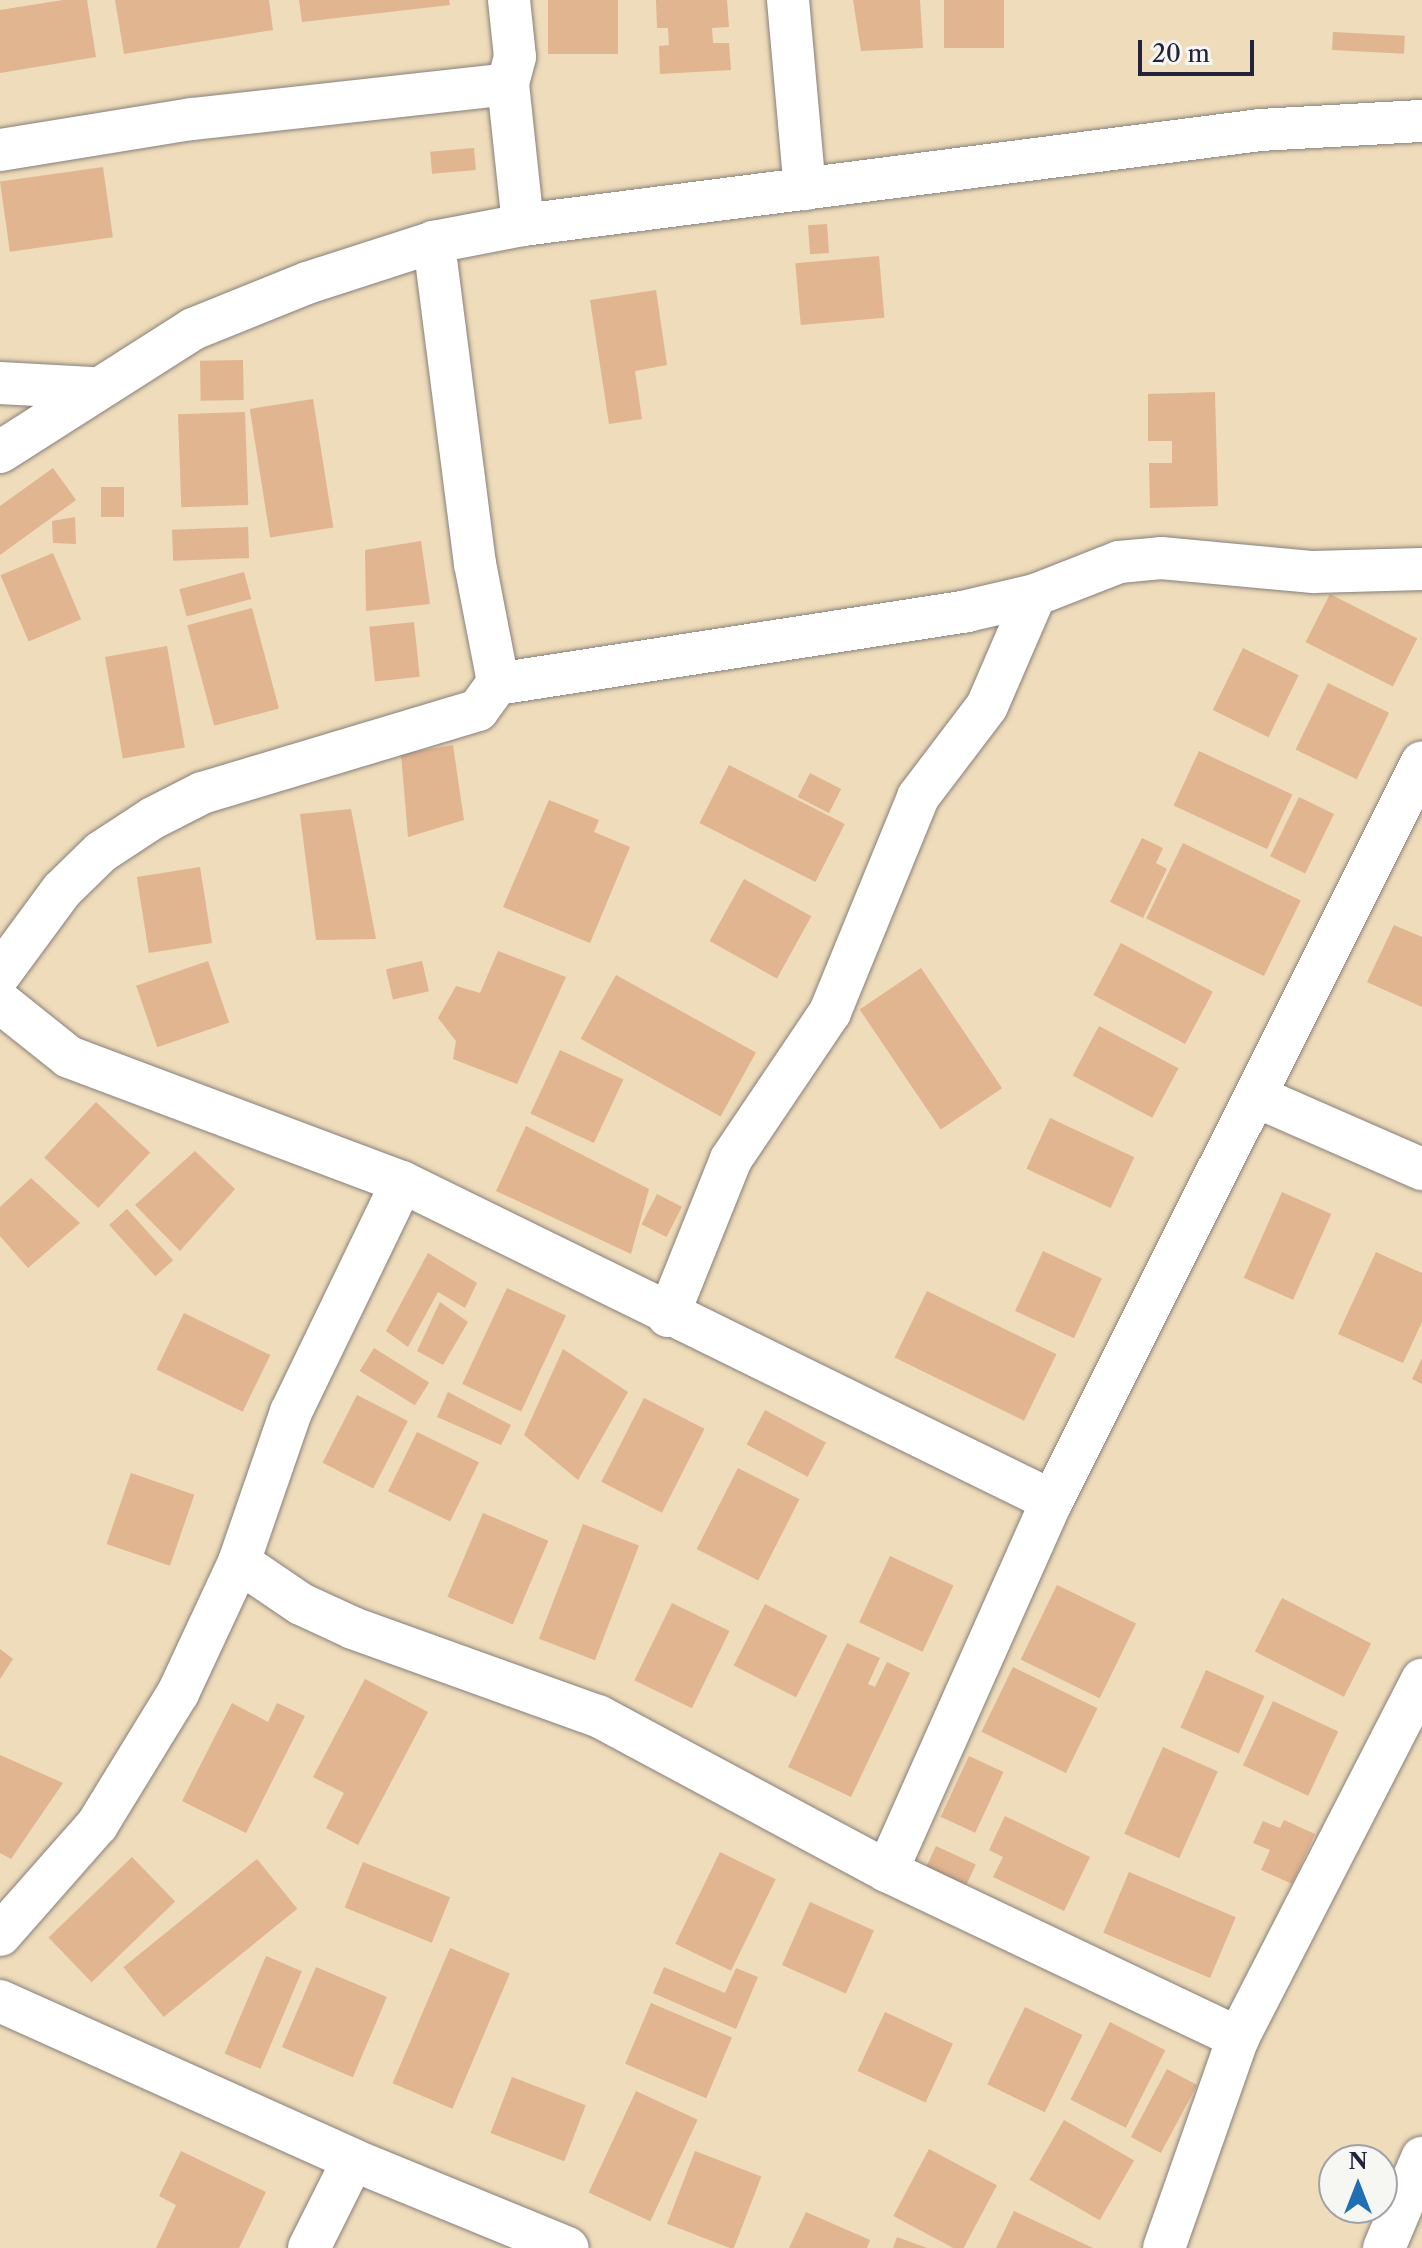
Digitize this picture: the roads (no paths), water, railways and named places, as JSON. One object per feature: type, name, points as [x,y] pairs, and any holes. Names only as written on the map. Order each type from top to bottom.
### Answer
[{"type":"street","points":[[509,0],[515,57],[508,84],[523,225]]},
{"type":"street","points":[[788,0],[805,189]]},
{"type":"street","points":[[0,150],[192,119],[508,84]]},
{"type":"street","points":[[0,452],[92,388],[193,329],[307,283],[434,242],[523,225],[1260,130],[1422,121]]},
{"type":"street","points":[[434,242],[475,564],[497,684]]},
{"type":"street","points":[[0,383],[92,388]]},
{"type":"street","points":[[0,974],[62,890],[101,852],[153,818],[202,793],[478,710],[497,684],[967,611],[1035,595],[1119,562],[1161,558],[1313,572],[1422,569]]},
{"type":"street","points":[[668,1316],[731,1159],[830,1012],[918,797],[987,706],[1035,595]]},
{"type":"street","points":[[887,1871],[1052,1501],[1257,1097],[1422,762]]},
{"type":"street","points":[[0,1002],[69,1057],[402,1182],[668,1316],[1052,1501]]},
{"type":"street","points":[[1257,1097],[1422,1169]]},
{"type":"street","points":[[0,1935],[97,1825],[178,1693],[239,1562],[291,1412],[402,1182]]},
{"type":"street","points":[[239,1562],[301,1604],[353,1628],[598,1716],[887,1871],[1238,2038]]},
{"type":"street","points":[[1164,2248],[1238,2038],[1419,1693]]},
{"type":"street","points":[[0,2001],[353,2160],[568,2248]]},
{"type":"street","points":[[1384,2248],[1422,2158]]},
{"type":"street","points":[[309,2248],[353,2160]]}]
